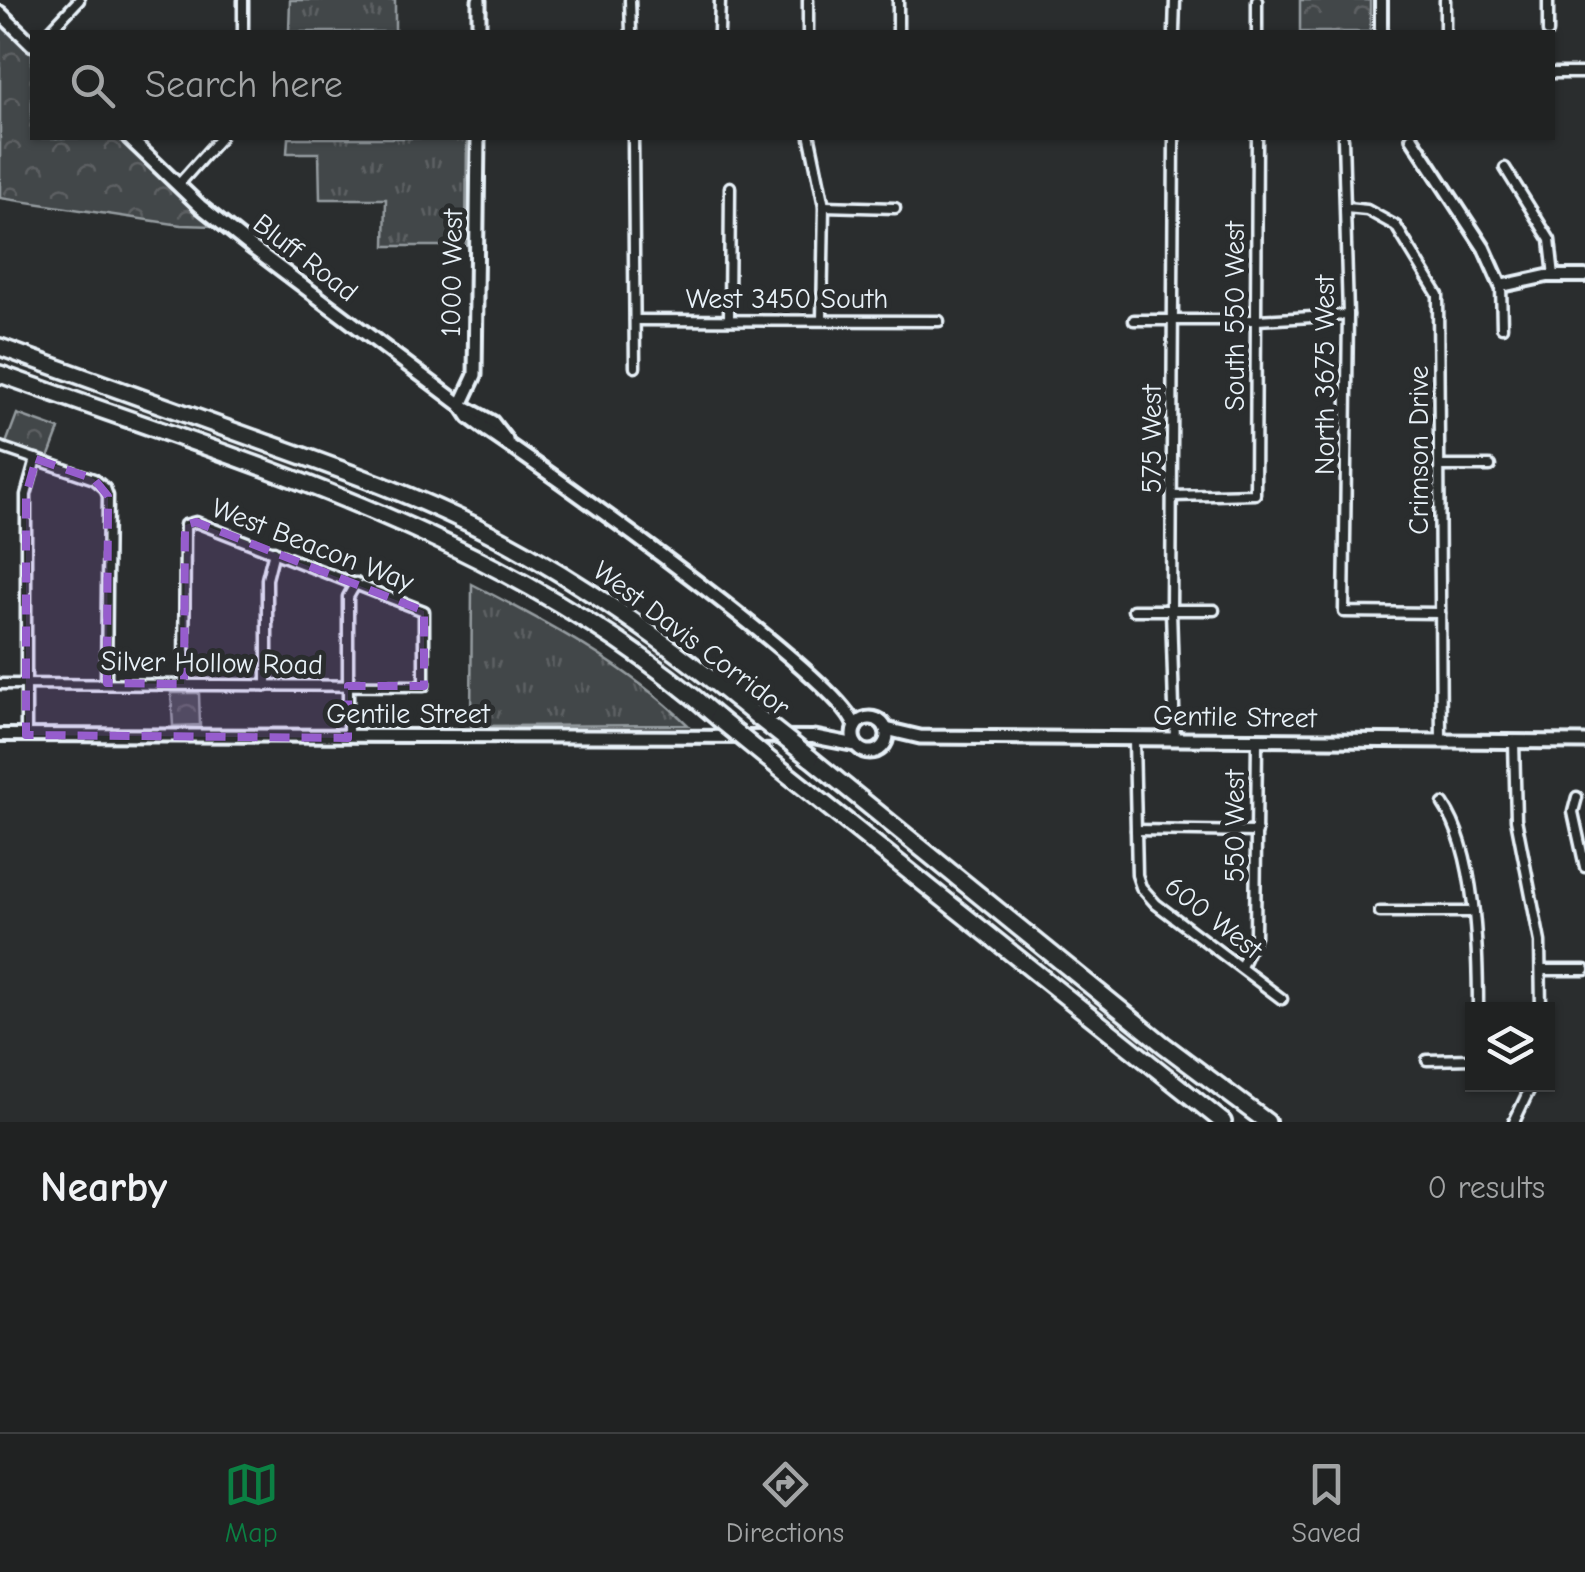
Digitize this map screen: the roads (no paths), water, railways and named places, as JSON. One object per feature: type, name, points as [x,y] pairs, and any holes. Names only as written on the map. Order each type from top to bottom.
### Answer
[{"type":"highway","name":"West Davis Corridor","points":[[0,347],[320,462],[472,524],[548,566],[636,622],[1164,1045],[1267,1122]]},
{"type":"highway","name":"West Davis Corridor","points":[[0,374],[353,502],[440,538],[578,613],[661,671],[1223,1122]]},
{"type":"main road","points":[[479,0],[479,30]]},
{"type":"main road","points":[[0,13],[30,42]]},
{"type":"main road","name":"Bluff Road","points":[[131,140],[254,250],[461,405],[492,422],[508,444],[761,632],[850,713],[855,728]]},
{"type":"main road","name":"1000 West","points":[[461,405],[475,375],[478,140]]},
{"type":"main road","name":"Bluff Road","points":[[834,698],[870,718]]},
{"type":"main road","points":[[882,748],[888,738],[878,720],[870,718],[855,728],[856,745],[866,752],[882,748],[920,738]]},
{"type":"main road","name":"Gentile Street","points":[[815,737],[855,728]]},
{"type":"main road","name":"Gentile Street","points":[[886,729],[920,738],[1585,742]]},
{"type":"main road","name":"Gentile Street","points":[[815,737],[856,745]]},
{"type":"street","points":[[51,30],[79,0]]},
{"type":"street","points":[[243,0],[244,30]]},
{"type":"street","points":[[630,0],[631,30]]},
{"type":"street","points":[[719,30],[720,0]]},
{"type":"street","points":[[808,0],[808,30]]},
{"type":"street","points":[[898,0],[898,30]]},
{"type":"street","points":[[1174,30],[1175,0]]},
{"type":"street","points":[[1257,0],[1257,30]]},
{"type":"street","points":[[1381,0],[1381,30]]},
{"type":"street","points":[[1445,0],[1446,30]]},
{"type":"street","points":[[1548,0],[1548,30]]},
{"type":"street","points":[[1555,73],[1585,73]]},
{"type":"street","points":[[178,184],[218,140]]},
{"type":"street","points":[[633,140],[635,367]]},
{"type":"street","points":[[810,140],[824,206],[822,320]]},
{"type":"street","name":"575 West","points":[[1174,140],[1171,610],[1176,665],[1175,740]]},
{"type":"street","name":"South 550 West","points":[[1173,496],[1256,494],[1257,140]]},
{"type":"street","name":"North 3675 West","points":[[1343,140],[1348,316],[1344,612],[1440,613]]},
{"type":"street","points":[[1413,140],[1484,248],[1500,286],[1502,327]]},
{"type":"street","points":[[1505,168],[1550,240],[1554,276]]},
{"type":"street","points":[[729,320],[730,186]]},
{"type":"street","points":[[824,206],[896,208]]},
{"type":"street","name":"Crimson Drive","points":[[1346,208],[1367,210],[1396,226],[1438,295],[1442,742]]},
{"type":"street","points":[[1500,286],[1554,276],[1585,276]]},
{"type":"street","points":[[1134,320],[1348,316]]},
{"type":"street","name":"West 3450 South","points":[[636,320],[939,321]]},
{"type":"street","points":[[0,446],[94,479],[108,496],[106,683]]},
{"type":"street","points":[[26,735],[26,486],[36,459]]},
{"type":"street","points":[[1441,466],[1490,466]]},
{"type":"street","name":"West Beacon Way","points":[[184,684],[185,525],[196,522],[424,611],[424,686]]},
{"type":"street","points":[[267,686],[266,579],[274,551]]},
{"type":"street","points":[[348,738],[348,596],[356,583]]},
{"type":"street","points":[[1133,610],[1214,610]]},
{"type":"street","name":"Silver Hollow Road","points":[[0,684],[424,686]]},
{"type":"street","name":"Gentile Street","points":[[0,735],[815,737]]},
{"type":"street","name":"600 West","points":[[1134,740],[1136,875],[1147,896],[1282,999]]},
{"type":"street","name":"550 West","points":[[1242,967],[1255,936],[1257,741]]},
{"type":"street","points":[[1514,742],[1516,819],[1536,916],[1540,1002]]},
{"type":"street","points":[[1578,798],[1573,812],[1585,868]]},
{"type":"street","points":[[1443,804],[1454,820],[1474,912],[1478,1002]]},
{"type":"street","points":[[1136,830],[1257,832]]},
{"type":"street","points":[[1380,912],[1474,912]]},
{"type":"street","points":[[1541,970],[1585,970]]},
{"type":"street","points":[[1428,1060],[1465,1059]]},
{"type":"street","points":[[1518,1121],[1529,1092]]}]
